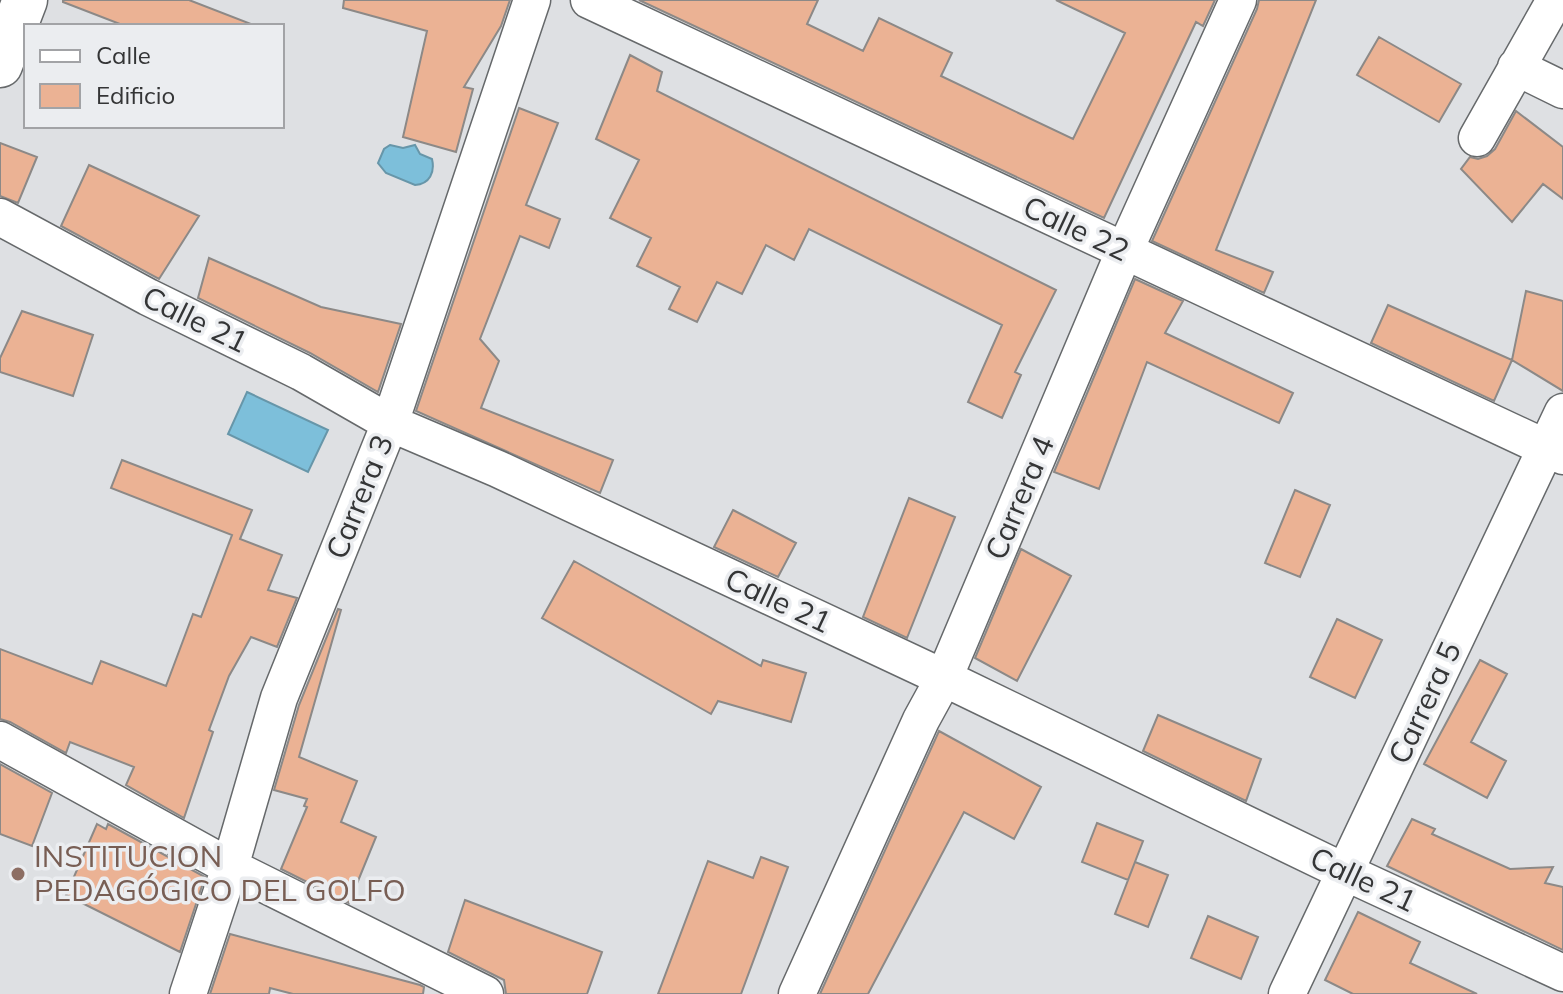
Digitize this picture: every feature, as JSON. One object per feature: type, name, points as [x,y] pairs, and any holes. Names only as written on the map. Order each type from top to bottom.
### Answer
[{"type":"street","points":[[0,65],[25,0]]},
{"type":"street","name":"Carrera 3","points":[[188,994],[230,867],[279,698],[390,423],[532,0]]},
{"type":"street","name":"Calle 22","points":[[589,0],[1553,452]]},
{"type":"street","name":"Carrera 4","points":[[797,994],[921,720],[944,678],[1124,252],[1238,0]]},
{"type":"street","points":[[1477,138],[1555,0]]},
{"type":"street","points":[[1516,67],[1563,90]]},
{"type":"street","name":"Calle 21","points":[[0,217],[148,297],[301,372],[390,423],[498,469],[944,678],[1345,872],[1563,973]]},
{"type":"street","name":"Carrera 5","points":[[1287,994],[1553,452],[1563,412]]},
{"type":"street","points":[[0,740],[230,867],[485,994]]},
{"type":"water","points":[[390,145],[403,148],[415,145],[420,154],[432,159],[433,168],[428,180],[415,185],[386,173],[378,163],[384,149]]},
{"type":"water","points":[[247,392],[328,430],[308,472],[228,434]]},
{"type":"building","points":[[189,0],[251,24],[120,24],[63,2]]},
{"type":"building","points":[[344,0],[510,0],[501,26],[464,87],[473,89],[456,152],[403,137],[427,31],[343,8]]},
{"type":"building","points":[[639,0],[818,0],[807,24],[863,51],[879,18],[952,53],[941,76],[1073,139],[1125,33],[1056,0],[1215,0],[1203,26],[1196,22],[1104,218]]},
{"type":"building","points":[[1259,0],[1316,0],[1216,250],[1273,272],[1264,293],[1152,241]]},
{"type":"building","points":[[1379,37],[1461,84],[1439,122],[1357,75]]},
{"type":"building","points":[[630,55],[662,72],[657,91],[1056,290],[1015,372],[1021,375],[1002,418],[968,402],[1002,325],[809,229],[794,260],[766,245],[742,294],[717,282],[697,322],[669,309],[680,287],[637,266],[651,238],[610,218],[639,160],[596,139]]},
{"type":"building","points":[[519,108],[558,123],[526,205],[560,219],[549,248],[520,236],[480,339],[499,361],[481,408],[613,460],[600,493],[416,411]]},
{"type":"building","points":[[1516,111],[1563,147],[1563,199],[1543,184],[1512,222],[1461,169],[1470,157],[1478,159],[1495,149]]},
{"type":"building","points":[[0,143],[37,157],[18,203],[0,196]]},
{"type":"building","points":[[89,165],[199,216],[159,279],[61,226]]},
{"type":"building","points":[[209,258],[321,307],[401,324],[378,392],[310,353],[198,298]]},
{"type":"building","points":[[1135,279],[1183,301],[1165,333],[1293,393],[1279,423],[1147,362],[1099,489],[1054,472]]},
{"type":"building","points":[[1526,291],[1563,301],[1563,391],[1512,360]]},
{"type":"building","points":[[1388,305],[1512,360],[1494,401],[1371,343]]},
{"type":"building","points":[[22,311],[93,335],[73,396],[0,372],[0,358]]},
{"type":"building","points":[[122,460],[252,510],[240,539],[282,555],[268,590],[297,598],[277,647],[251,637],[229,676],[209,730],[213,732],[184,818],[126,785],[134,767],[70,742],[66,753],[0,719],[0,649],[92,684],[101,661],[166,686],[193,614],[201,617],[232,535],[111,488]]},
{"type":"building","points":[[1295,490],[1330,505],[1300,577],[1265,563]]},
{"type":"building","points":[[909,498],[955,517],[907,638],[863,617]]},
{"type":"building","points":[[733,510],[796,543],[778,577],[714,547]]},
{"type":"building","points":[[1021,549],[1071,576],[1017,681],[975,658]]},
{"type":"building","points":[[574,561],[761,666],[763,660],[806,673],[791,722],[718,701],[711,714],[542,618]]},
{"type":"building","points":[[338,609],[341,610],[299,757],[357,781],[341,822],[376,837],[349,903],[281,869],[307,807],[304,806],[307,799],[274,790],[299,705]]},
{"type":"building","points":[[1337,619],[1382,640],[1355,698],[1310,677]]},
{"type":"building","points":[[1480,660],[1507,674],[1471,742],[1506,761],[1487,798],[1424,764]]},
{"type":"building","points":[[1158,715],[1261,759],[1246,801],[1143,751]]},
{"type":"building","points":[[939,731],[1041,787],[1014,839],[964,812],[868,994],[820,994]]},
{"type":"building","points":[[0,764],[52,793],[32,846],[0,834]]},
{"type":"building","points":[[1412,819],[1435,829],[1432,834],[1510,869],[1553,867],[1545,883],[1563,887],[1563,950],[1387,866]]},
{"type":"building","points":[[1097,823],[1143,841],[1128,880],[1082,862]]},
{"type":"building","points":[[97,824],[106,829],[108,824],[205,877],[180,952],[66,895]]},
{"type":"building","points":[[761,857],[788,867],[741,994],[658,994],[708,861],[753,878]]},
{"type":"building","points":[[1135,862],[1168,875],[1148,927],[1115,914]]},
{"type":"building","points":[[465,900],[602,952],[587,994],[506,994],[504,980],[448,952]]},
{"type":"building","points":[[1358,912],[1420,942],[1410,963],[1477,994],[1353,994],[1325,980]]},
{"type":"building","points":[[1208,916],[1258,937],[1241,979],[1191,958]]},
{"type":"building","points":[[230,934],[420,985],[424,987],[423,994],[293,994],[270,988],[269,994],[210,994]]},
{"type":"place","name":"INSTITUCION PEDAGÓGICO DEL GOLFO","points":[[18,874]]}]
